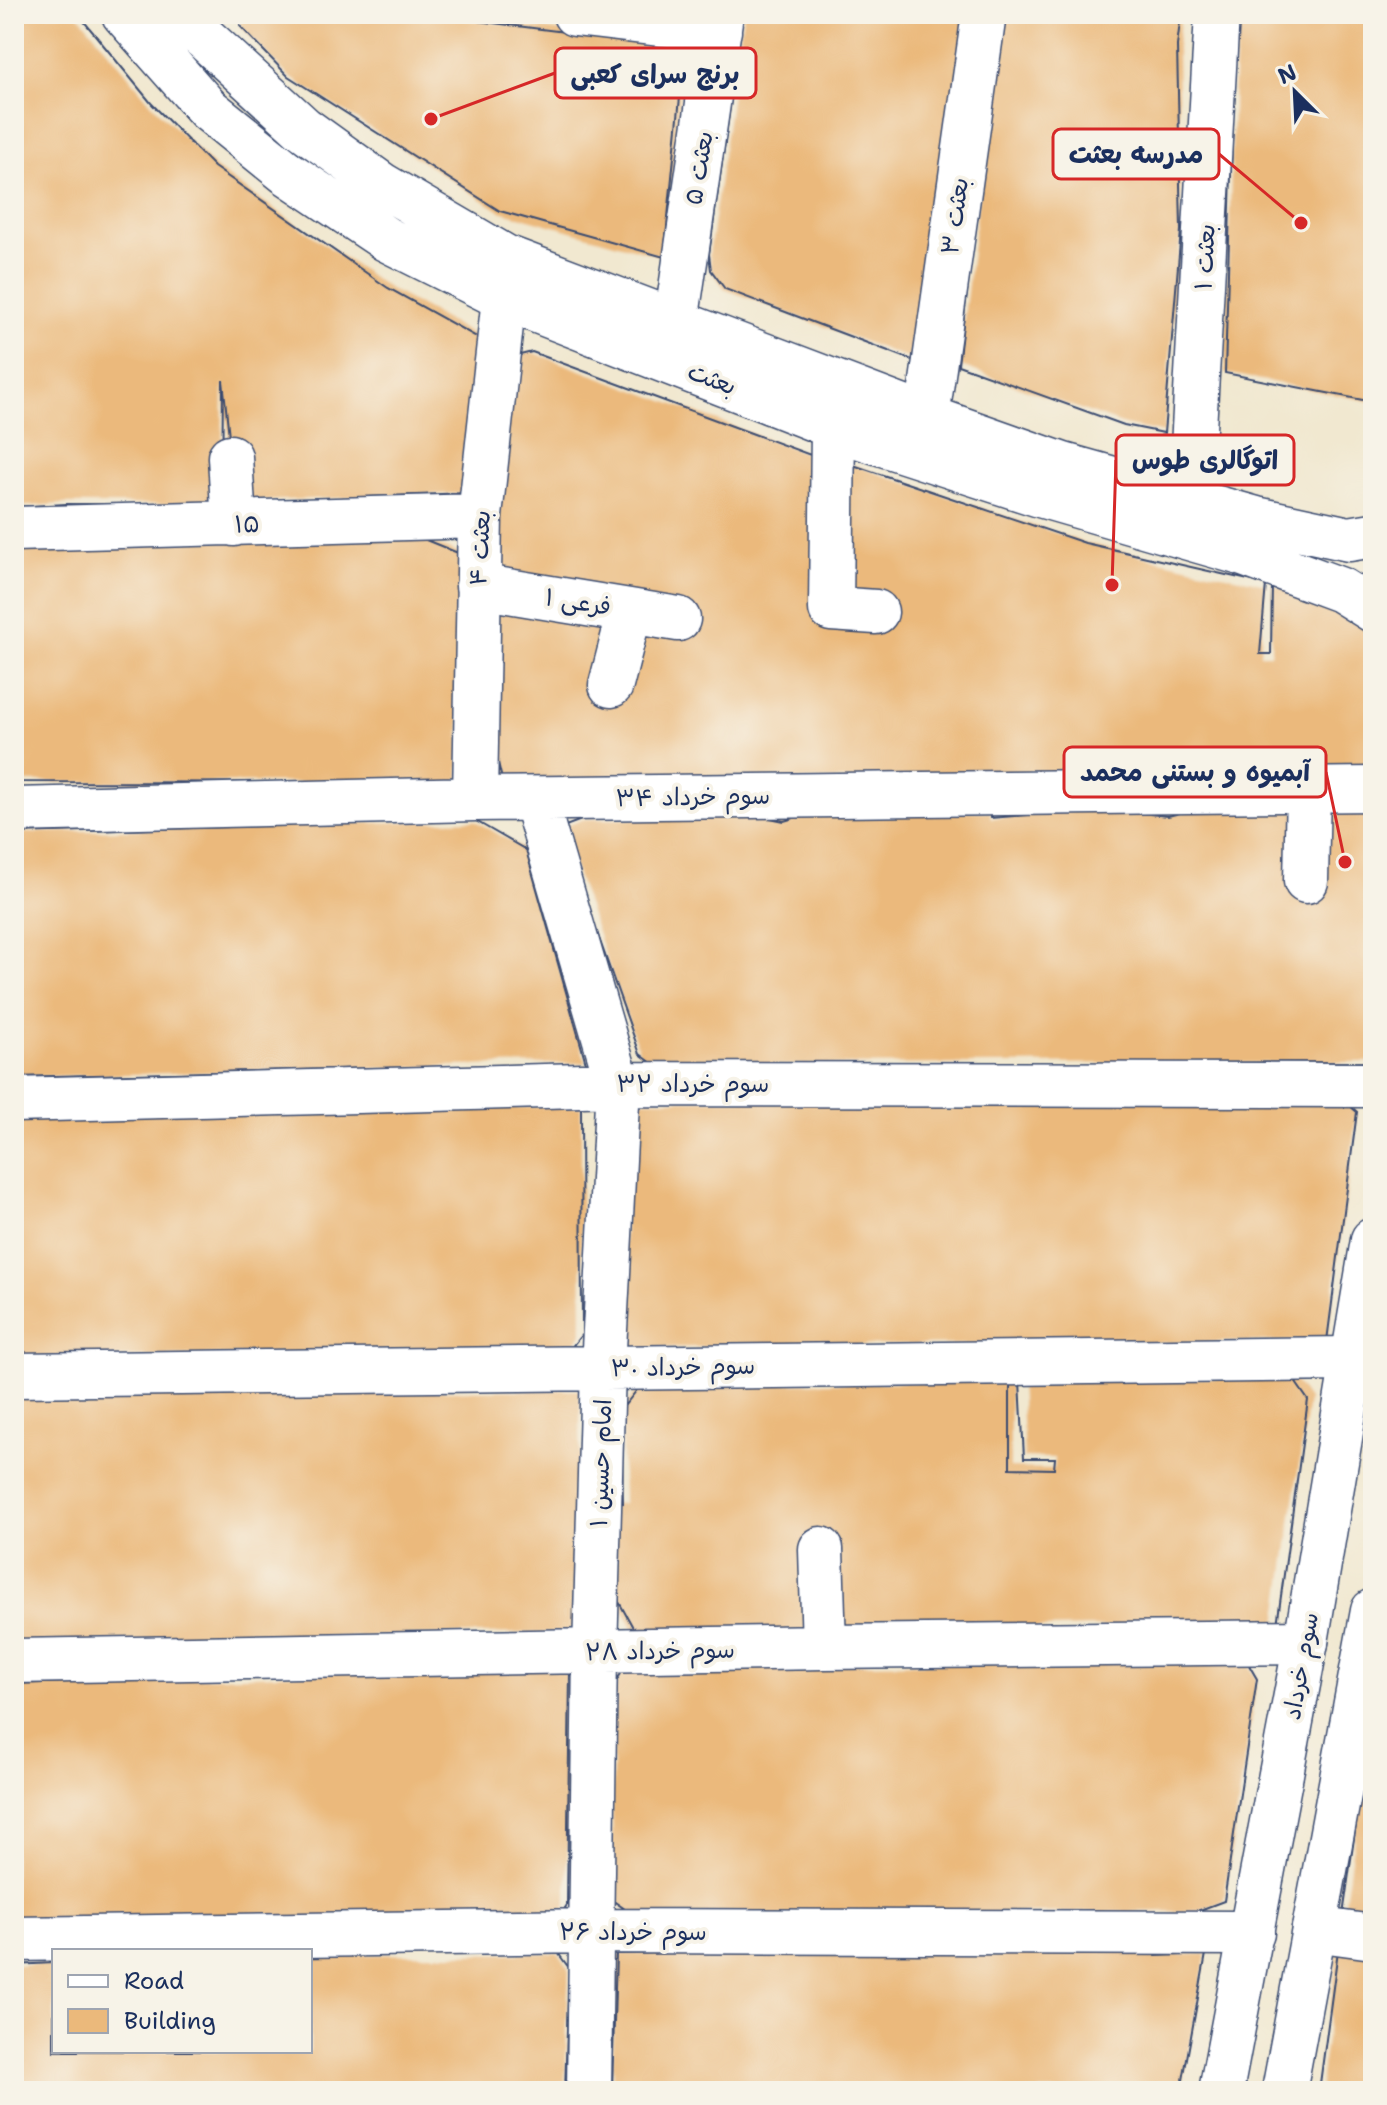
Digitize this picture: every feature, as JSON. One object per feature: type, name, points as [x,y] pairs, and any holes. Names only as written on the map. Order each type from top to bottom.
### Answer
[{"type":"street","name":"بعثت","points":[[124,14],[208,109],[286,172],[386,239],[504,298],[833,427],[1040,495],[1241,553],[1362,599]]},
{"type":"street","name":"بعثت","points":[[178,14],[303,128],[382,185],[505,257],[927,417],[1063,465],[1256,519],[1365,540]]},
{"type":"street","points":[[575,14],[720,22]]},
{"type":"street","name":"بعثت ۳","points":[[927,417],[984,14]]},
{"type":"street","name":"بعثت ۱","points":[[1190,501],[1217,14]]},
{"type":"street","name":"بعثت ۵","points":[[676,323],[720,22]]},
{"type":"street","name":"بعثت ۴","points":[[475,799],[480,516],[504,298]]},
{"type":"street","points":[[833,427],[831,609],[876,612]]},
{"type":"street","points":[[230,457],[234,524]]},
{"type":"street","name":"۱۵","points":[[14,529],[480,516]]},
{"type":"street","name":"فرعی ۱","points":[[478,586],[678,619]]},
{"type":"street","points":[[611,685],[630,611]]},
{"type":"street","name":"سوم خرداد ۳۴","points":[[14,810],[475,799],[1373,789]]},
{"type":"street","points":[[1306,881],[1308,790]]},
{"type":"street","name":"امام حسین ۱","points":[[535,799],[618,1084],[603,1368],[595,1652],[589,2091]]},
{"type":"street","name":"سوم خرداد ۳۲","points":[[14,1100],[618,1084],[1373,1085]]},
{"type":"street","name":"سوم خرداد","points":[[1221,2091],[1306,1642],[1373,1240]]},
{"type":"street","name":"سوم خرداد ۳۰","points":[[14,1375],[1351,1359]]},
{"type":"street","points":[[821,1549],[824,1647]]},
{"type":"street","points":[[1290,2084],[1314,1929],[1358,1769],[1373,1611]]},
{"type":"street","name":"سوم خرداد ۲۸","points":[[14,1661],[1306,1642]]},
{"type":"street","points":[[1314,1929],[1373,1937]]},
{"type":"street","name":"سوم خرداد ۲۶","points":[[14,1939],[592,1931],[1252,1933]]},
{"type":"building","points":[[14,14],[78,14],[151,103],[214,167],[388,288],[484,341],[467,493],[236,502],[223,380],[222,505],[66,504],[14,507]]},
{"type":"building","points":[[242,14],[422,14],[685,47],[664,257],[500,211],[288,76],[240,26]]},
{"type":"building","points":[[743,14],[971,14],[928,366],[725,289],[711,270],[709,254]]},
{"type":"building","points":[[1001,14],[1181,14],[1177,46],[1181,230],[1164,433],[1124,425],[958,365]]},
{"type":"building","points":[[1239,14],[1373,14],[1373,402],[1225,373],[1234,73]]},
{"type":"building","points":[[532,352],[824,460],[842,606],[847,463],[1085,543],[1266,584],[1260,654],[1271,654],[1272,584],[1373,625],[1373,773],[503,784],[488,719],[485,596],[632,624],[487,578],[508,358]]},
{"type":"building","points":[[411,534],[463,555],[459,783],[14,782],[14,546]]},
{"type":"building","points":[[1373,802],[1373,1062],[656,1066],[640,1054],[560,828],[584,819],[711,819],[741,812],[784,821],[815,812],[990,811],[991,818],[1101,809],[1168,816],[1205,807]]},
{"type":"building","points":[[474,820],[526,850],[586,1063],[14,1077],[14,833]]},
{"type":"building","points":[[1338,1096],[1357,1112],[1327,1341],[619,1348],[630,1115],[643,1100]]},
{"type":"building","points":[[581,1107],[582,1334],[570,1349],[14,1359],[14,1112]]},
{"type":"building","points":[[1292,1377],[1308,1400],[1277,1625],[636,1633],[619,1602],[612,1504],[623,1503],[621,1410],[641,1385],[1010,1381],[1010,1468],[1054,1469],[1055,1458],[1024,1458],[1020,1381]]},
{"type":"building","points":[[580,1390],[582,1632],[14,1644],[14,1394]]},
{"type":"building","points":[[1246,1660],[1257,1679],[1224,1901],[1197,1911],[638,1918],[612,1900],[613,1686],[626,1666]]},
{"type":"building","points":[[558,1665],[570,1672],[567,1905],[558,1918],[14,1924],[14,1684]]},
{"type":"building","points":[[1373,1792],[1373,1927],[1342,1922],[1359,1803]]},
{"type":"building","points":[[1339,1943],[1373,1948],[1373,2091],[1319,2091]]},
{"type":"building","points":[[1150,1944],[1156,1956],[1206,1954],[1181,2091],[612,2091],[616,1954]]},
{"type":"building","points":[[558,1953],[569,1968],[565,2091],[14,2091],[14,1965],[52,1963],[52,2053],[312,2053],[312,1955]]},
{"type":"place","name":"برنج سرای کعبی","points":[[431,119]]},
{"type":"place","name":"مدرسه بعثت","points":[[1301,223]]},
{"type":"place","name":"اتوگالری طوس","points":[[1112,585]]},
{"type":"place","name":"آبمیوه و بستنی محمد","points":[[1345,862]]}]
